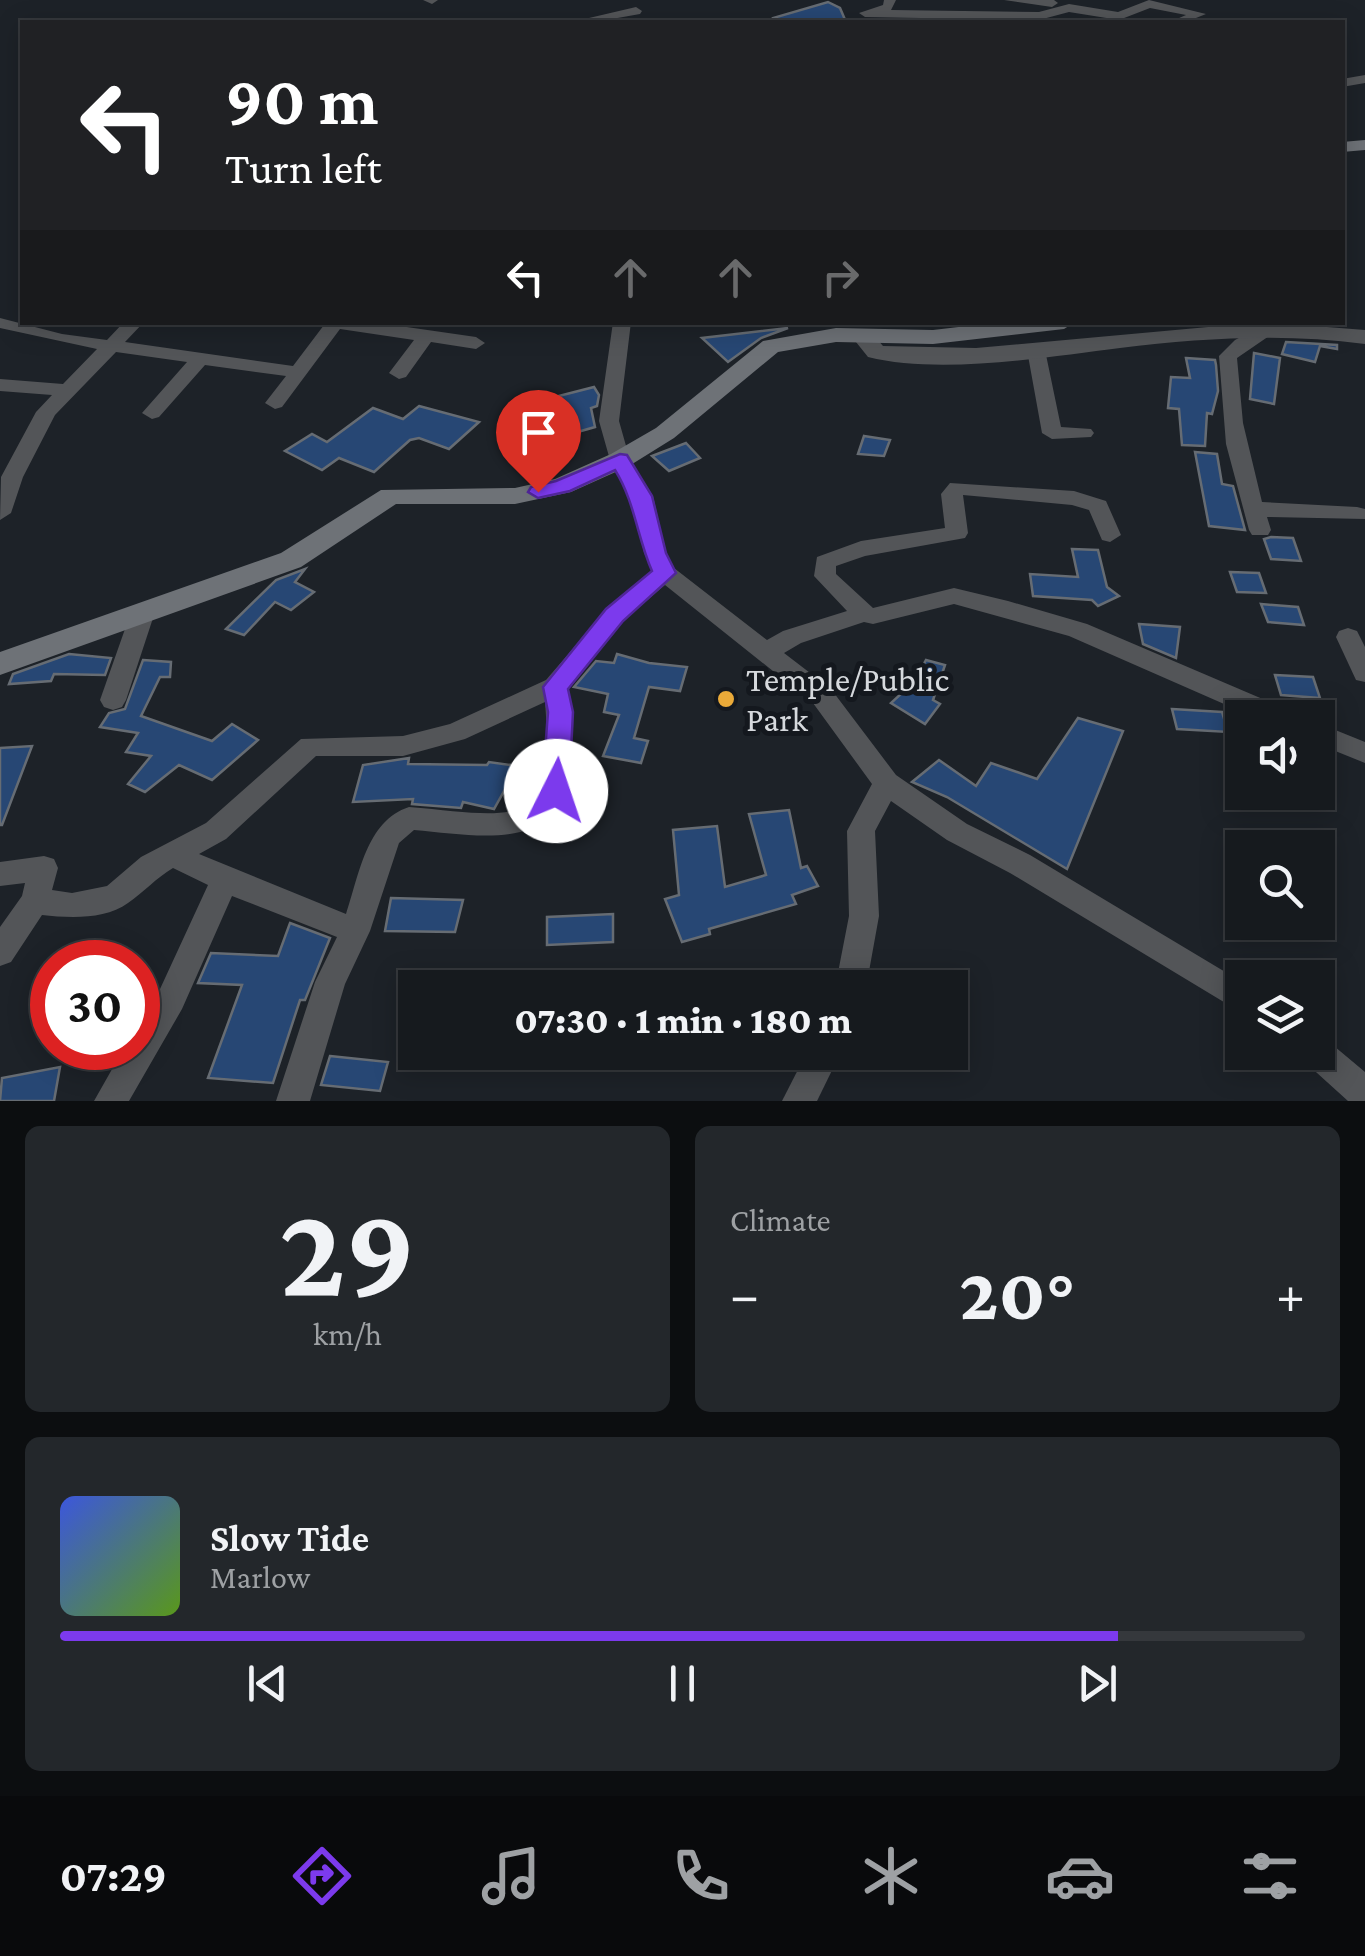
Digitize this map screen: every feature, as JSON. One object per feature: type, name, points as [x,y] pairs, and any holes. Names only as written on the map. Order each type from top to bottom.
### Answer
[{"type":"main road","points":[[0,664],[291,560],[390,496],[515,496],[562,486],[620,460],[665,433],[771,346],[836,335],[933,337],[1038,325]]},
{"type":"street","points":[[865,18],[888,7],[890,0]]},
{"type":"street","points":[[1010,0],[1072,4],[1118,16],[1150,4],[1200,14],[1182,20]]},
{"type":"street","points":[[599,2],[595,20],[636,11]]},
{"type":"street","points":[[865,18],[1039,16],[1072,4]]},
{"type":"street","points":[[0,323],[62,338],[298,372]]},
{"type":"street","points":[[0,513],[6,478],[46,412],[132,325]]},
{"type":"street","points":[[275,404],[332,325]]},
{"type":"street","points":[[347,325],[476,343]]},
{"type":"street","points":[[622,325],[609,421],[620,460],[642,496],[655,553],[664,573],[822,696],[886,783],[957,832],[1020,864],[1225,989]]},
{"type":"street","points":[[863,337],[876,352],[975,355],[1273,327],[1324,329],[1365,337]]},
{"type":"street","points":[[1273,327],[1228,356],[1227,399],[1240,468],[1257,519],[1358,514]]},
{"type":"street","points":[[399,373],[426,336]]},
{"type":"street","points":[[1036,350],[1052,433],[1084,433]]},
{"type":"street","points":[[152,413],[201,358]]},
{"type":"street","points":[[0,385],[68,390]]},
{"type":"street","points":[[864,614],[825,576],[825,562],[862,549],[957,533],[952,494],[958,488],[1074,498],[1098,506],[1110,535]]},
{"type":"street","points":[[34,900],[72,906],[115,896],[150,866],[216,831],[310,746],[403,746],[456,732],[555,687],[614,615],[664,573]]},
{"type":"street","points":[[767,652],[792,637],[864,614],[874,616],[954,596],[1078,630],[1240,700]]},
{"type":"street","points":[[113,700],[142,612]]},
{"type":"street","points":[[1348,637],[1365,673]]},
{"type":"street","points":[[293,1101],[330,982],[354,931],[387,836],[410,818],[479,824],[514,822],[543,811],[556,791],[560,712],[555,687]]},
{"type":"street","points":[[1335,740],[1365,753]]},
{"type":"street","points":[[854,970],[864,916],[862,831],[886,783]]},
{"type":"street","points":[[173,856],[354,931]]},
{"type":"street","points":[[0,874],[44,868],[34,900],[0,952]]},
{"type":"street","points":[[112,1101],[171,999],[226,880]]},
{"type":"street","points":[[1335,1068],[1365,1094]]},
{"type":"street","points":[[800,1101],[816,1070]]},
{"type":"building","points":[[828,2],[840,8],[845,20],[774,20]]},
{"type":"building","points":[[788,328],[761,338],[728,362],[702,338]]},
{"type":"building","points":[[1286,342],[1337,345],[1337,349],[1320,346],[1315,362],[1282,354]]},
{"type":"building","points":[[1254,353],[1280,358],[1274,404],[1250,399]]},
{"type":"building","points":[[1186,358],[1215,360],[1218,391],[1212,414],[1207,413],[1205,446],[1182,445],[1179,409],[1168,408],[1171,377],[1190,378]]},
{"type":"building","points":[[594,387],[599,395],[597,406],[591,408],[595,427],[521,448],[508,430],[558,415],[547,399]]},
{"type":"building","points":[[419,406],[479,422],[449,449],[419,438],[410,440],[374,472],[339,458],[322,470],[285,451],[312,434],[327,442],[373,408],[403,419]]},
{"type":"building","points":[[864,436],[890,440],[884,456],[858,454]]},
{"type":"building","points":[[686,443],[700,458],[669,471],[652,456]]},
{"type":"building","points":[[1195,452],[1217,454],[1222,484],[1233,486],[1245,530],[1209,526]]},
{"type":"building","points":[[1293,538],[1301,561],[1271,559],[1264,539]]},
{"type":"building","points":[[1072,549],[1098,550],[1107,587],[1119,596],[1098,606],[1092,600],[1033,596],[1030,574],[1078,577]]},
{"type":"building","points":[[305,569],[295,582],[314,592],[291,610],[275,602],[244,635],[226,629],[276,580]]},
{"type":"building","points":[[1230,572],[1259,573],[1266,593],[1237,592]]},
{"type":"building","points":[[1261,604],[1298,607],[1304,625],[1268,622]]},
{"type":"building","points":[[1139,624],[1180,627],[1176,658],[1143,644]]},
{"type":"building","points":[[69,654],[111,658],[105,675],[54,674],[51,681],[9,684],[13,674]]},
{"type":"building","points":[[617,654],[649,663],[687,667],[680,691],[649,687],[634,738],[648,741],[641,763],[603,756],[619,715],[604,712],[608,694],[574,687],[596,661],[614,663]]},
{"type":"building","points":[[143,660],[171,662],[170,677],[160,677],[141,716],[212,741],[232,724],[258,740],[212,780],[179,765],[145,792],[128,784],[151,756],[126,752],[138,733],[100,727],[109,713],[125,709]]},
{"type":"building","points":[[926,660],[945,665],[933,700],[940,704],[925,724],[891,703],[914,682]]},
{"type":"building","points":[[1275,675],[1313,677],[1320,698],[1281,695]]},
{"type":"building","points":[[1172,709],[1222,712],[1225,722],[1225,732],[1177,729]]},
{"type":"building","points":[[1078,718],[1123,731],[1067,869],[947,797],[912,782],[939,760],[976,786],[991,763],[1037,779]]},
{"type":"building","points":[[32,746],[2,825],[0,825],[0,748]]},
{"type":"building","points":[[409,758],[408,764],[489,762],[518,766],[494,809],[463,802],[461,808],[412,804],[413,799],[353,802],[363,765]]},
{"type":"building","points":[[789,810],[801,868],[807,866],[818,886],[792,895],[796,904],[709,929],[710,934],[682,942],[665,899],[679,895],[673,830],[717,826],[725,887],[766,875],[749,814]]},
{"type":"building","points":[[391,898],[463,900],[455,932],[385,931]]},
{"type":"building","points":[[613,914],[613,942],[547,945],[547,917]]},
{"type":"building","points":[[290,923],[330,938],[305,1000],[300,1000],[273,1083],[208,1078],[242,985],[198,983],[211,953],[278,956]]},
{"type":"building","points":[[330,1056],[388,1062],[380,1091],[321,1085]]},
{"type":"building","points":[[59,1070],[54,1101],[0,1101],[2,1078]]},
{"type":"place","name":"Temple/Public Park","points":[[726,699]]},
{"type":"route","points":[[538,492],[562,486],[620,460],[642,496],[655,553],[664,573],[614,615],[555,687],[560,712],[556,791]]}]
